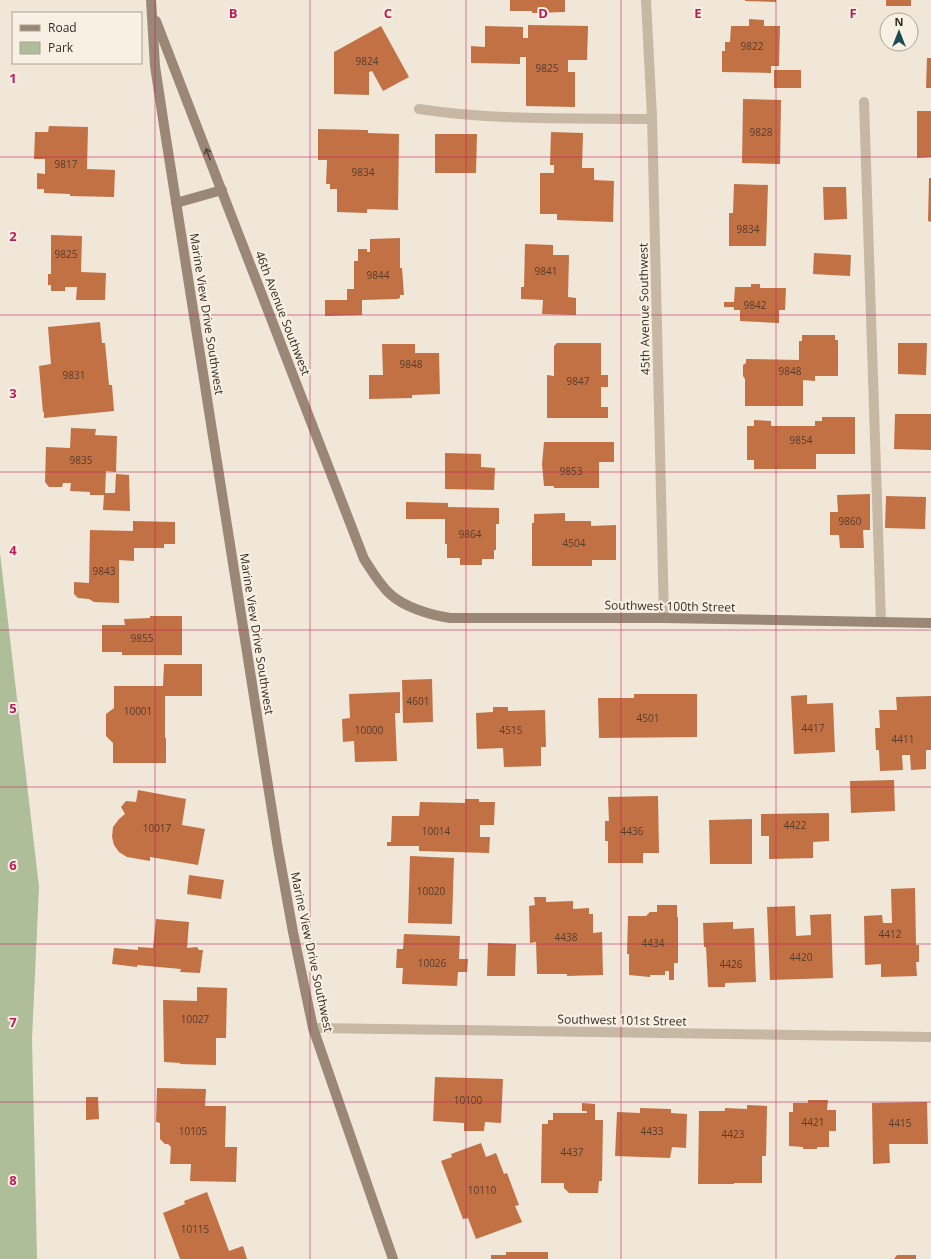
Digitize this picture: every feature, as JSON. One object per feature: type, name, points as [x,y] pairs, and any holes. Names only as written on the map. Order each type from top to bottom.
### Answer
[{"type":"street","name":"Marine View Drive Southwest","points":[[151,0],[153,13],[155,66],[278,849],[293,932],[313,1028],[393,1259]]},
{"type":"street","name":"45th Avenue Southwest","points":[[646,0],[652,119],[664,618]]},
{"type":"street","name":"46th Avenue Southwest","points":[[153,13],[364,559],[390,594],[411,607]]},
{"type":"street","points":[[864,102],[881,622]]},
{"type":"street","points":[[419,109],[451,114],[496,116],[652,119]]},
{"type":"street","points":[[176,203],[222,190]]},
{"type":"street","name":"Southwest 100th Street","points":[[411,607],[433,615],[450,618],[664,618],[931,623]]},
{"type":"street","name":"Southwest 101st Street","points":[[313,1028],[931,1037]]},
{"type":"green space","points":[[0,553],[39,887],[32,1039],[37,1259],[0,1259]]},
{"type":"building","points":[[510,0],[565,0],[565,12],[532,13],[532,11],[510,11]]},
{"type":"building","points":[[776,0],[776,2],[745,1]]},
{"type":"building","points":[[886,0],[911,0],[911,6],[886,6]]},
{"type":"building","points":[[749,19],[764,20],[764,26],[780,26],[779,66],[771,66],[771,73],[722,72],[722,51],[725,51],[725,42],[730,42],[731,26],[749,26]]},
{"type":"building","points":[[528,25],[588,26],[587,60],[568,60],[568,72],[575,72],[575,107],[526,106],[526,57],[520,57],[520,64],[471,63],[471,46],[485,47],[485,26],[523,27],[523,38],[528,38]]},
{"type":"building","points":[[381,26],[409,77],[383,91],[372,71],[369,72],[369,95],[334,94],[334,52]]},
{"type":"building","points":[[927,58],[931,58],[931,88],[926,88]]},
{"type":"building","points":[[774,70],[801,70],[801,88],[774,88]]},
{"type":"building","points":[[743,99],[781,100],[780,164],[742,163]]},
{"type":"building","points":[[917,111],[931,111],[931,157],[917,158]]},
{"type":"building","points":[[49,126],[88,127],[87,169],[115,170],[114,197],[70,196],[70,194],[44,193],[44,189],[37,189],[37,173],[45,174],[45,159],[34,159],[35,132],[48,132]]},
{"type":"building","points":[[318,129],[368,130],[368,133],[399,134],[398,210],[367,209],[367,213],[337,212],[337,189],[330,189],[330,184],[326,184],[327,160],[318,160]]},
{"type":"building","points":[[551,132],[583,133],[582,168],[594,168],[594,180],[614,181],[613,222],[557,220],[557,214],[540,214],[540,173],[554,173],[554,165],[550,165]]},
{"type":"building","points":[[435,134],[477,134],[476,173],[435,173]]},
{"type":"building","points":[[929,178],[931,178],[931,222],[928,221]]},
{"type":"building","points":[[734,184],[768,185],[766,246],[729,246],[729,213],[733,213]]},
{"type":"building","points":[[823,187],[846,187],[847,219],[824,220]]},
{"type":"building","points":[[51,235],[82,236],[81,272],[106,273],[105,300],[76,300],[77,287],[65,287],[65,291],[51,291],[51,285],[48,285],[48,274],[51,274]]},
{"type":"building","points":[[400,238],[400,268],[402,268],[404,295],[400,295],[400,298],[397,299],[362,300],[362,315],[325,316],[325,300],[347,300],[347,289],[354,289],[354,261],[358,261],[358,249],[367,249],[367,252],[370,252],[370,239]]},
{"type":"building","points":[[525,244],[553,245],[553,255],[569,255],[568,297],[576,298],[576,315],[542,314],[543,300],[521,299],[521,287],[524,287]]},
{"type":"building","points":[[814,253],[851,255],[850,276],[813,274]]},
{"type":"building","points":[[751,284],[760,284],[760,288],[786,288],[785,310],[779,310],[779,323],[740,321],[740,310],[734,310],[734,307],[724,307],[724,302],[734,302],[735,287],[751,287]]},
{"type":"building","points":[[100,322],[102,343],[105,343],[109,385],[112,385],[114,411],[44,418],[39,366],[51,364],[48,327]]},
{"type":"building","points":[[802,335],[835,335],[835,340],[838,340],[838,376],[815,376],[815,381],[803,380],[803,406],[745,406],[745,379],[743,376],[743,365],[746,363],[746,359],[799,360],[799,341],[802,341]]},
{"type":"building","points":[[557,343],[601,343],[601,375],[608,375],[608,387],[601,387],[601,407],[608,407],[608,418],[547,418],[547,375],[554,376],[554,346]]},
{"type":"building","points":[[898,343],[927,343],[926,375],[898,374]]},
{"type":"building","points":[[382,344],[415,344],[415,353],[439,353],[440,394],[412,395],[412,398],[369,399],[369,375],[383,375]]},
{"type":"building","points":[[895,414],[931,414],[931,450],[894,449]]},
{"type":"building","points":[[822,417],[855,417],[855,454],[816,454],[816,469],[754,469],[754,460],[747,460],[747,426],[754,426],[754,420],[771,421],[771,426],[815,426],[815,421],[822,421]]},
{"type":"building","points":[[71,428],[96,429],[95,435],[117,436],[116,472],[106,471],[105,493],[115,493],[116,474],[129,475],[130,511],[103,510],[104,495],[90,495],[90,492],[70,491],[71,483],[63,483],[62,487],[49,487],[45,482],[46,447],[70,448]]},
{"type":"building","points":[[544,442],[614,442],[614,462],[599,462],[599,488],[554,488],[554,486],[544,486],[542,464]]},
{"type":"building","points":[[445,453],[481,454],[481,467],[495,468],[494,490],[445,489]]},
{"type":"building","points":[[870,494],[870,530],[863,530],[864,548],[840,548],[839,535],[830,535],[830,512],[838,512],[837,495]]},
{"type":"building","points":[[886,496],[926,497],[925,529],[885,528]]},
{"type":"building","points":[[406,502],[448,503],[448,507],[499,508],[499,524],[496,524],[496,550],[494,550],[494,559],[482,559],[482,565],[460,565],[460,558],[447,558],[447,544],[445,544],[445,519],[406,519]]},
{"type":"building","points":[[565,513],[565,521],[591,521],[591,526],[616,525],[616,560],[592,560],[592,566],[532,566],[532,523],[534,523],[534,514]]},
{"type":"building","points":[[133,521],[175,522],[175,544],[164,544],[164,548],[134,548],[134,561],[119,560],[119,603],[94,602],[89,599],[78,598],[74,594],[74,582],[89,583],[90,530],[133,531]]},
{"type":"building","points":[[150,616],[182,616],[182,655],[122,655],[122,652],[102,652],[102,625],[125,625],[124,619],[150,618]]},
{"type":"building","points":[[164,664],[202,664],[202,696],[165,696],[166,763],[113,763],[113,743],[106,736],[106,714],[114,708],[114,686],[163,686]]},
{"type":"building","points":[[432,679],[433,722],[403,723],[402,680]]},
{"type":"building","points":[[400,692],[400,713],[395,713],[397,761],[355,762],[354,741],[343,742],[342,719],[350,718],[349,694]]},
{"type":"building","points":[[634,694],[697,694],[697,737],[599,738],[598,698],[634,698]]},
{"type":"building","points":[[807,695],[807,704],[833,703],[835,752],[794,754],[791,696]]},
{"type":"building","points":[[931,696],[931,750],[926,750],[926,769],[911,770],[910,755],[902,755],[903,770],[880,771],[879,750],[876,750],[875,728],[880,728],[879,710],[897,710],[896,697]]},
{"type":"building","points":[[493,707],[508,707],[508,711],[545,710],[546,747],[541,747],[541,766],[504,767],[503,748],[477,749],[476,713],[493,712]]},
{"type":"building","points":[[894,780],[895,811],[851,813],[850,781]]},
{"type":"building","points":[[138,790],[186,799],[182,825],[205,829],[198,865],[150,857],[150,861],[127,857],[119,852],[114,845],[112,837],[113,827],[125,814],[121,807],[126,801],[136,802]]},
{"type":"building","points":[[658,796],[659,853],[643,853],[643,863],[608,863],[608,841],[605,841],[605,821],[609,821],[608,797]]},
{"type":"building","points":[[465,799],[479,799],[479,802],[495,802],[494,825],[480,825],[480,837],[490,837],[489,853],[419,851],[419,846],[387,846],[387,842],[391,842],[392,816],[419,816],[420,802],[465,803]]},
{"type":"building","points":[[829,813],[829,841],[813,842],[813,858],[769,859],[769,836],[761,836],[761,814]]},
{"type":"building","points":[[752,819],[752,864],[710,864],[709,820]]},
{"type":"building","points":[[410,856],[454,858],[452,924],[408,923]]},
{"type":"building","points":[[189,875],[224,880],[221,899],[187,894]]},
{"type":"building","points":[[915,888],[916,945],[919,945],[919,962],[916,962],[917,976],[881,977],[881,964],[865,965],[864,916],[882,915],[883,923],[892,923],[891,889]]},
{"type":"building","points":[[534,897],[546,897],[546,902],[573,901],[573,909],[589,908],[589,914],[593,914],[593,933],[602,932],[603,975],[567,976],[567,974],[537,974],[536,942],[530,943],[529,906],[535,905]]},
{"type":"building","points":[[657,905],[677,905],[678,963],[674,963],[674,980],[669,980],[669,971],[665,971],[665,975],[650,975],[650,977],[629,975],[629,954],[627,954],[628,916],[646,916],[650,912],[657,912]]},
{"type":"building","points":[[795,906],[796,936],[811,935],[810,915],[831,914],[833,978],[770,980],[767,907]]},
{"type":"building","points":[[156,919],[189,922],[187,948],[197,947],[199,950],[203,950],[200,973],[180,972],[181,969],[112,964],[114,948],[138,950],[138,947],[153,948]]},
{"type":"building","points":[[733,922],[733,929],[754,928],[756,982],[725,983],[725,987],[708,987],[703,923]]},
{"type":"building","points":[[404,934],[460,936],[459,959],[468,959],[467,972],[458,972],[457,986],[402,984],[403,968],[396,968],[397,949],[403,949]]},
{"type":"building","points":[[488,943],[516,944],[515,976],[487,976]]},
{"type":"building","points":[[197,987],[227,988],[226,1038],[216,1038],[216,1065],[164,1062],[163,1000],[197,1001]]},
{"type":"building","points":[[435,1077],[503,1079],[501,1123],[485,1122],[484,1131],[464,1131],[464,1123],[433,1121]]},
{"type":"building","points":[[157,1088],[206,1089],[205,1106],[226,1106],[225,1147],[237,1147],[236,1182],[190,1181],[191,1164],[170,1164],[171,1147],[160,1139],[160,1123],[156,1122]]},
{"type":"building","points":[[86,1097],[98,1097],[99,1119],[86,1120]]},
{"type":"building","points":[[808,1100],[828,1100],[827,1110],[836,1110],[836,1131],[829,1131],[829,1147],[803,1149],[803,1147],[789,1146],[789,1112],[793,1112],[793,1103],[808,1103]]},
{"type":"building","points":[[927,1102],[928,1144],[889,1144],[890,1163],[873,1164],[872,1103]]},
{"type":"building","points":[[582,1103],[595,1104],[595,1120],[603,1120],[602,1181],[599,1181],[598,1193],[569,1193],[564,1188],[564,1183],[541,1183],[542,1124],[548,1124],[548,1120],[553,1120],[553,1113],[587,1113],[587,1111],[582,1111]]},
{"type":"building","points":[[747,1105],[767,1106],[766,1156],[762,1156],[762,1183],[698,1184],[699,1111],[725,1111],[725,1108],[747,1109]]},
{"type":"building","points":[[640,1108],[671,1109],[671,1113],[687,1114],[686,1148],[672,1147],[670,1158],[615,1156],[617,1112],[640,1113]]},
{"type":"building","points":[[481,1143],[486,1157],[496,1153],[504,1174],[507,1173],[519,1205],[515,1206],[522,1222],[476,1239],[468,1218],[463,1219],[441,1161],[452,1157],[451,1154]]},
{"type":"building","points":[[207,1192],[229,1251],[243,1246],[247,1259],[180,1259],[163,1213],[185,1204],[184,1201]]},
{"type":"building","points":[[506,1252],[548,1252],[548,1259],[491,1259],[491,1255],[506,1255]]},
{"type":"building","points":[[897,1255],[916,1255],[916,1259],[894,1259]]}]
